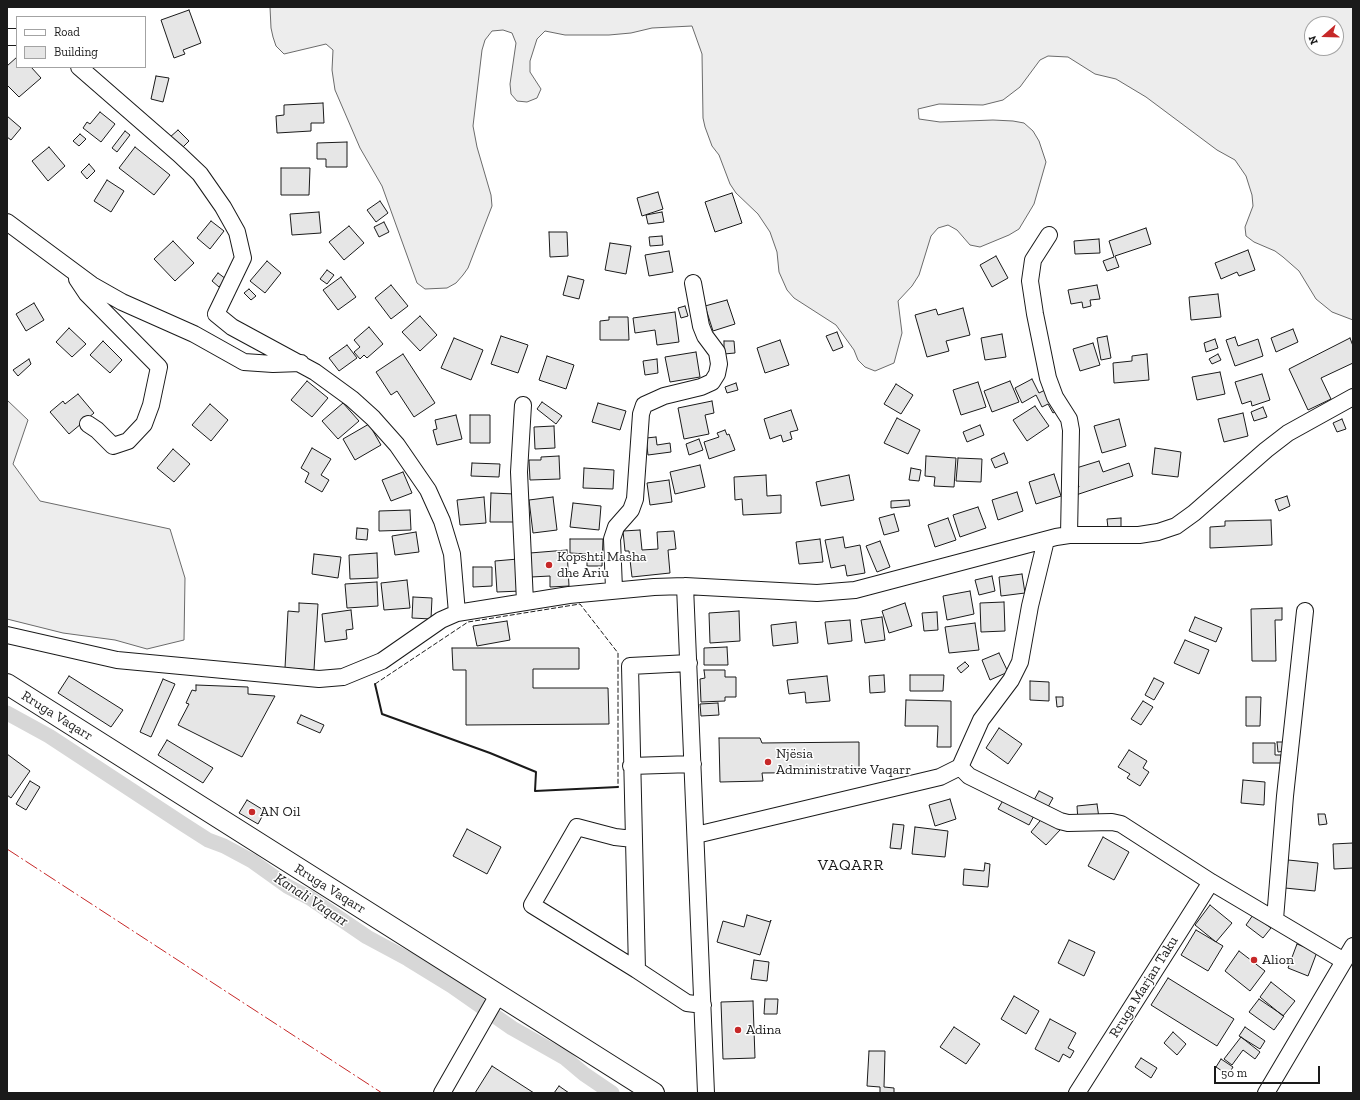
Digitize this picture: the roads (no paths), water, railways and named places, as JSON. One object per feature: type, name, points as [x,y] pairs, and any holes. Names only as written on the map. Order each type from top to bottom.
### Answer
[{"type":"main road","name":"Rruga Vaqarr","points":[[7,684],[491,1007],[654,1093]]},
{"type":"street","points":[[79,68],[200,174],[234,226],[237,232],[243,258],[216,314],[232,327],[301,363],[352,399],[373,418],[397,445],[428,490],[442,521],[452,554],[457,613]]},
{"type":"street","points":[[7,222],[71,270],[122,302],[194,334],[244,362],[273,364],[301,363]]},
{"type":"street","points":[[1049,235],[1033,260],[1030,281],[1048,378],[1055,397],[1069,419],[1071,430],[1070,535]]},
{"type":"street","points":[[71,270],[87,294],[159,367],[151,405],[144,424],[128,441],[113,446],[97,430],[88,424]]},
{"type":"street","points":[[614,589],[612,539],[616,527],[631,510],[635,499],[641,414],[644,405],[664,396],[701,387],[712,382],[717,374],[719,364],[717,352],[705,336],[701,326],[693,283]]},
{"type":"street","points":[[7,635],[117,660],[319,680],[343,677],[376,664],[441,620],[457,613],[614,589],[685,586],[838,592],[887,582],[1070,535],[1138,535],[1158,532],[1176,526],[1194,513],[1266,450],[1288,433],[1353,397]]},
{"type":"street","points":[[523,405],[519,472],[520,522],[525,602]]},
{"type":"street","points":[[696,835],[940,777],[960,767],[981,720],[1011,680],[1020,662],[1030,606],[1046,540]]},
{"type":"street","points":[[685,586],[706,1093]]},
{"type":"street","points":[[1275,920],[1285,796],[1305,611]]},
{"type":"street","points":[[637,970],[631,766],[630,666],[689,663]]},
{"type":"street","points":[[631,766],[693,764]]},
{"type":"street","points":[[960,767],[969,776],[1060,821],[1068,823],[1112,822],[1121,824],[1211,882],[1344,961]]},
{"type":"street","points":[[634,839],[615,837],[577,827],[532,905],[687,1003],[703,1006]]},
{"type":"street","name":"Rruga Marjan Taku","points":[[1077,1093],[1211,882]]},
{"type":"street","points":[[1266,1093],[1353,946]]},
{"type":"street","points":[[442,1093],[491,1007]]},
{"type":"waterway","name":"Kanali Vaqarr","points":[[7,713],[49,736],[208,840],[224,846],[252,861],[287,886],[310,898],[367,937],[408,959],[452,986],[512,1028],[565,1058],[584,1074],[612,1093]]},
{"type":"place","name":"Kopshti Masha dhe Ariu","points":[[549,565]]},
{"type":"place","name":"Njësia Administrative Vaqarr","points":[[768,762]]},
{"type":"place","name":"AN Oil","points":[[252,812]]},
{"type":"place","name":"Alion","points":[[1254,960]]},
{"type":"place","name":"Adina","points":[[738,1030]]},
{"type":"district","name":"VAQARR","points":[[851,865]]}]
